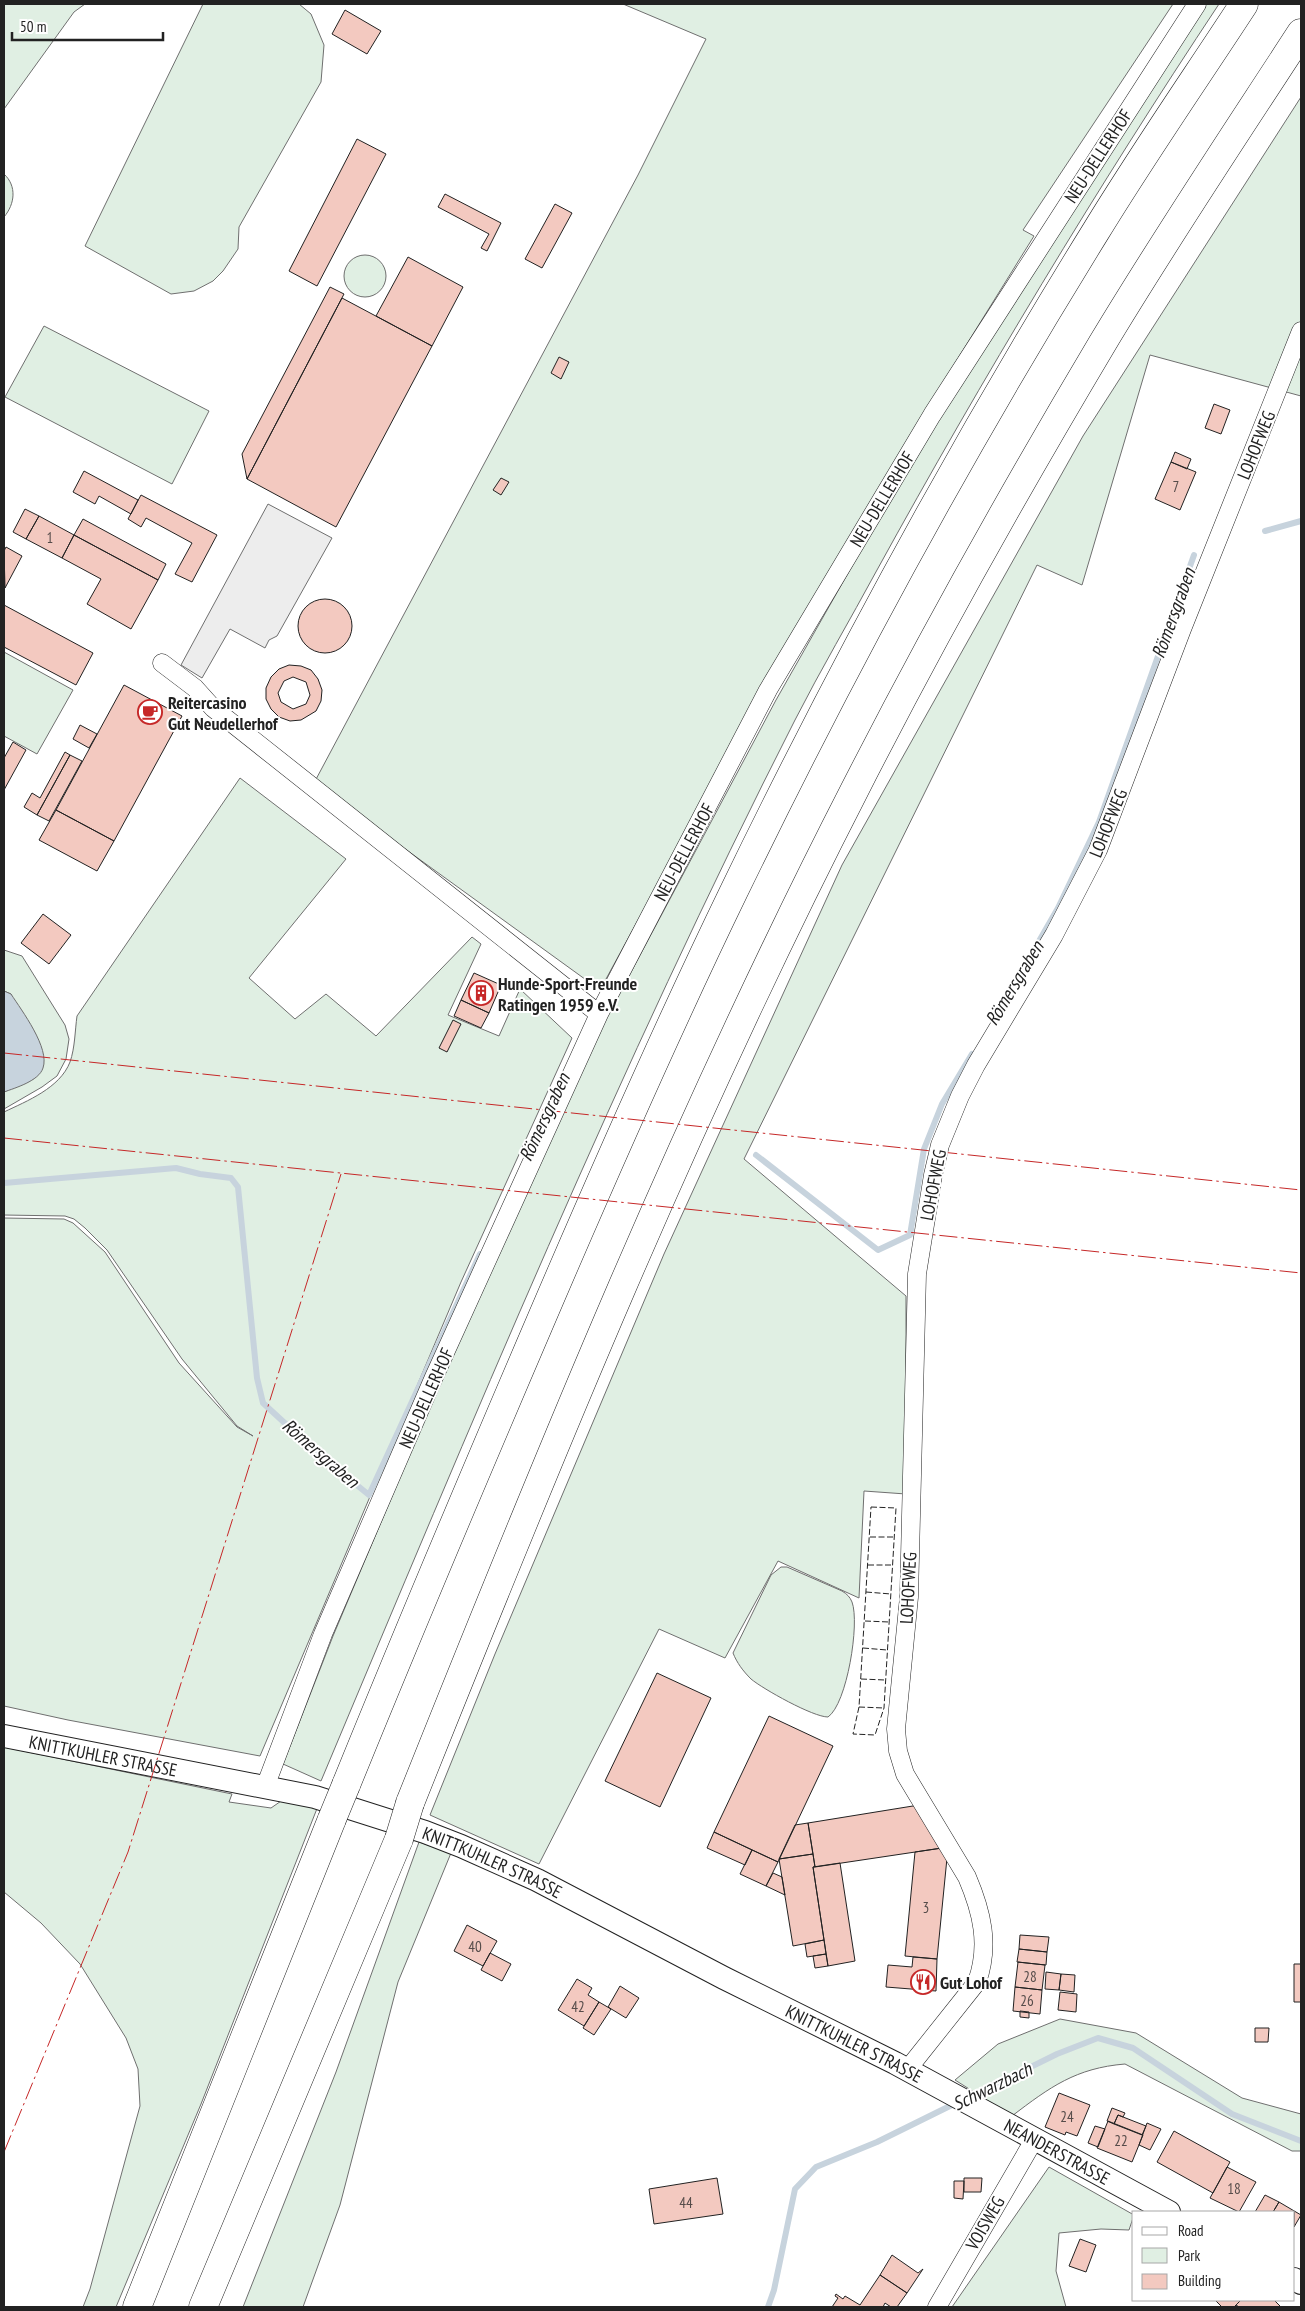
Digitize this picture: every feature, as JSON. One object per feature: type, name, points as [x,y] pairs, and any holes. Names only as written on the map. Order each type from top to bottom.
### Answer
[{"type":"highway","points":[[137,2307],[433,1572],[620,1135],[742,874],[892,584],[1006,382],[1097,228],[1244,4]]},
{"type":"highway","points":[[203,2307],[399,1840],[410,1803],[553,1451],[640,1246],[714,1079],[855,789],[974,567],[1103,343],[1202,184],[1301,33]]},
{"type":"street","name":"NEU-DELLERHOF","points":[[265,1787],[323,1634],[430,1386],[600,1014],[768,690],[932,416],[1197,4]]},
{"type":"street","name":"LOHOFWEG","points":[[907,2070],[977,1982],[984,1950],[982,1919],[973,1891],[967,1877],[905,1774],[898,1751],[896,1729],[909,1597],[917,1274],[933,1175],[940,1145],[960,1096],[976,1065],[1054,935],[1098,850],[1186,620],[1301,330]]},
{"type":"street","points":[[162,663],[195,688],[213,708],[600,1014]]},
{"type":"street","name":"KNITTKUHLER STRASSE","points":[[4,1736],[115,1760],[315,1797],[425,1832],[537,1880],[945,2090]]},
{"type":"street","name":"NEANDERSTRASSE","points":[[945,2090],[1167,2211]]},
{"type":"street","name":"VOISWEG","points":[[937,2307],[1034,2140]]},
{"type":"green space","points":[[4,4],[85,4],[74,12],[4,109]]},
{"type":"green space","points":[[203,4],[299,4],[311,14],[324,45],[321,82],[239,227],[238,249],[223,271],[213,281],[194,291],[171,294],[85,246]]},
{"type":"green space","points":[[623,4],[1173,4],[1023,230],[1034,236],[924,413],[766,685],[600,990],[314,783],[638,175],[706,39]]},
{"type":"green space","points":[[1206,4],[1219,4],[1085,213],[958,426],[825,663],[730,850],[607,1114],[548,1246],[321,1781],[283,1764],[333,1636],[441,1380],[606,1019],[776,700],[923,441]]},
{"type":"green space","points":[[1301,97],[1301,396],[1150,355],[1082,585],[1037,565],[744,1159],[906,1296],[906,1494],[864,1491],[859,1598],[778,1561],[725,1658],[659,1629],[539,1864],[430,1815],[495,1654],[664,1254],[842,865],[1083,436]]},
{"type":"green space","points":[[4,174],[11,184],[13,195],[8,212],[4,217]]},
{"type":"green space","points":[[369,255],[377,258],[383,264],[386,276],[383,288],[377,294],[361,297],[353,294],[347,288],[344,272],[347,264],[353,258]]},
{"type":"green space","points":[[44,326],[209,411],[172,484],[5,397]]},
{"type":"green space","points":[[4,652],[73,690],[37,754],[4,736]]},
{"type":"green space","points":[[240,778],[346,859],[249,978],[295,1019],[326,994],[376,1036],[472,937],[481,944],[448,1015],[499,1036],[520,989],[572,1038],[461,1282],[260,1756],[4,1706],[4,1218],[64,1219],[73,1223],[105,1252],[179,1363],[237,1427],[253,1436],[237,1426],[182,1359],[107,1250],[85,1228],[74,1219],[65,1216],[4,1215],[4,1112],[42,1093],[59,1079],[65,1071],[73,1051],[77,1016]]},
{"type":"green space","points":[[4,950],[22,956],[65,1025],[69,1039],[66,1059],[57,1076],[4,1109],[4,1092],[35,1078],[11,994],[4,991]]},
{"type":"green space","points":[[781,1567],[787,1567],[842,1591],[852,1602],[854,1627],[850,1663],[841,1696],[835,1709],[828,1717],[800,1708],[757,1684],[743,1670],[733,1653],[771,1575]]},
{"type":"green space","points":[[4,1747],[232,1794],[229,1802],[271,1808],[284,1799],[318,1806],[201,2104],[116,2307],[83,2307],[90,2289],[140,2106],[138,2069],[126,2038],[80,1964],[41,1923],[4,1892]]},
{"type":"green space","points":[[419,1842],[451,1853],[398,1982],[340,2205],[303,2307],[243,2307],[336,2072]]},
{"type":"green space","points":[[1060,2019],[1136,2033],[1242,2098],[1301,2114],[1301,2151],[1292,2151],[1125,2064],[1092,2070],[1064,2081],[1039,2096],[1012,2116],[955,2080],[998,2044]]},
{"type":"green space","points":[[1049,2167],[1132,2214],[1129,2230],[1101,2229],[1059,2233],[1056,2271],[1066,2307],[952,2307]]},
{"type":"shaded area","points":[[268,504],[332,538],[277,636],[269,640],[265,648],[230,629],[202,678],[181,665]]},
{"type":"shaded area","points":[[4,991],[11,994],[34,1030],[39,1040],[44,1060],[41,1073],[37,1077],[4,1092]]},
{"type":"building","points":[[345,10],[381,31],[367,54],[332,34]]},
{"type":"building","points":[[357,139],[386,154],[317,286],[289,271]]},
{"type":"building","points":[[445,194],[501,223],[487,251],[481,248],[489,234],[438,207]]},
{"type":"building","points":[[555,204],[572,213],[542,268],[525,259]]},
{"type":"building","points":[[408,257],[463,287],[432,346],[376,316]]},
{"type":"building","points":[[330,287],[344,294],[247,479],[242,454]]},
{"type":"building","points":[[342,298],[432,346],[336,527],[247,479]]},
{"type":"building","points":[[559,357],[569,362],[561,379],[551,373]]},
{"type":"building","points":[[1214,404],[1230,410],[1221,434],[1205,428]]},
{"type":"building","points":[[1175,452],[1191,459],[1187,469],[1171,462]]},
{"type":"building","points":[[1171,462],[1196,472],[1180,510],[1155,499]]},
{"type":"building","points":[[84,471],[138,500],[131,514],[99,496],[95,504],[73,492]]},
{"type":"building","points":[[501,478],[509,482],[501,495],[493,490]]},
{"type":"building","points":[[141,495],[217,535],[192,582],[175,574],[192,543],[146,518],[141,527],[128,519]]},
{"type":"building","points":[[25,509],[39,516],[26,539],[13,532]]},
{"type":"building","points":[[39,516],[74,535],[62,558],[26,539]]},
{"type":"building","points":[[83,519],[166,564],[158,580],[74,535]]},
{"type":"building","points":[[74,535],[158,580],[131,629],[87,604],[101,579],[62,558]]},
{"type":"building","points":[[6,547],[22,556],[5,588],[4,551]]},
{"type":"building","points":[[325,599],[335,601],[344,607],[350,616],[352,626],[350,636],[344,645],[335,651],[325,653],[315,651],[306,645],[300,636],[298,626],[300,616],[306,607],[315,601]]},
{"type":"building","points":[[4,605],[93,653],[76,685],[4,647]]},
{"type":"building","points":[[289,665],[301,666],[311,670],[318,679],[322,690],[321,701],[316,711],[301,720],[290,721],[279,717],[271,709],[266,699],[266,688],[271,677],[279,669]],"holes":[[[293,677],[306,682],[310,695],[306,704],[293,709],[281,702],[278,693],[284,681]]]},
{"type":"building","points":[[124,685],[182,716],[114,841],[56,810]]},
{"type":"building","points":[[80,725],[97,734],[89,748],[73,739]]},
{"type":"building","points":[[13,742],[26,750],[4,790],[4,758]]},
{"type":"building","points":[[65,752],[70,755],[37,815],[24,807],[32,793],[40,798]]},
{"type":"building","points":[[70,755],[82,761],[49,821],[37,815]]},
{"type":"building","points":[[56,810],[114,841],[97,871],[39,840]]},
{"type":"building","points":[[43,914],[71,935],[49,964],[21,943]]},
{"type":"building","name":"Hunde-Sport-Freunde Ratingen 1959 e.V.","points":[[474,973],[501,985],[489,1013],[461,1000]]},
{"type":"building","points":[[461,1000],[489,1013],[481,1028],[454,1016]]},
{"type":"building","points":[[453,1020],[461,1024],[447,1052],[439,1048]]},
{"type":"building","points":[[657,1673],[711,1698],[660,1807],[605,1781]]},
{"type":"building","points":[[769,1716],[833,1746],[778,1862],[714,1832]]},
{"type":"building","points":[[919,1805],[942,1848],[815,1867],[808,1823]]},
{"type":"building","points":[[808,1823],[813,1854],[779,1859],[795,1825]]},
{"type":"building","points":[[714,1832],[752,1850],[745,1865],[707,1848]]},
{"type":"building","points":[[942,1848],[947,1858],[937,1959],[905,1956],[915,1852]]},
{"type":"building","points":[[752,1850],[778,1862],[766,1886],[740,1874]]},
{"type":"building","points":[[813,1854],[815,1867],[813,1867],[824,1940],[793,1946],[779,1859]]},
{"type":"building","points":[[840,1863],[855,1961],[828,1966],[813,1867]]},
{"type":"building","points":[[773,1873],[782,1877],[785,1895],[766,1886]]},
{"type":"building","points":[[467,1925],[497,1941],[483,1966],[454,1951]]},
{"type":"building","points":[[1020,1935],[1049,1937],[1047,1952],[1019,1949]]},
{"type":"building","points":[[824,1940],[826,1954],[807,1957],[805,1944]]},
{"type":"building","points":[[1019,1949],[1047,1952],[1046,1965],[1017,1962]]},
{"type":"building","points":[[490,1953],[511,1964],[502,1981],[481,1970]]},
{"type":"building","points":[[826,1954],[828,1966],[815,1968],[813,1956]]},
{"type":"building","points":[[913,1957],[937,1959],[936,1991],[886,1987],[888,1965],[912,1967]]},
{"type":"building","points":[[1018,1962],[1045,1965],[1042,1990],[1015,1987]]},
{"type":"building","points":[[1294,1964],[1301,1964],[1301,2002],[1294,2002]]},
{"type":"building","points":[[1046,1972],[1061,1974],[1059,1990],[1045,1989]]},
{"type":"building","points":[[1061,1974],[1075,1975],[1074,1992],[1059,1990]]},
{"type":"building","points":[[577,1979],[592,1988],[588,1995],[599,2002],[584,2026],[558,2010]]},
{"type":"building","points":[[620,1986],[639,1998],[626,2018],[608,2007]]},
{"type":"building","points":[[1015,1987],[1042,1990],[1040,2014],[1013,2011]]},
{"type":"building","points":[[1060,1992],[1077,1994],[1076,2012],[1058,2010]]},
{"type":"building","points":[[599,2002],[611,2009],[594,2035],[583,2028]]},
{"type":"building","points":[[1020,2011],[1029,2012],[1029,2018],[1020,2017]]},
{"type":"building","points":[[1255,2028],[1269,2028],[1268,2042],[1255,2042]]},
{"type":"building","points":[[1059,2093],[1090,2105],[1077,2136],[1066,2132],[1065,2135],[1045,2127]]},
{"type":"building","points":[[1112,2108],[1125,2113],[1123,2117],[1118,2115],[1114,2124],[1107,2121]]},
{"type":"building","points":[[1118,2115],[1146,2126],[1142,2135],[1114,2124]]},
{"type":"building","points":[[1108,2121],[1143,2135],[1132,2162],[1097,2148]]},
{"type":"building","points":[[1147,2123],[1161,2129],[1150,2150],[1139,2145]]},
{"type":"building","points":[[1095,2126],[1105,2129],[1098,2147],[1088,2143]]},
{"type":"building","points":[[1174,2131],[1230,2162],[1213,2193],[1157,2162]]},
{"type":"building","points":[[1227,2167],[1256,2182],[1240,2211],[1210,2198]]},
{"type":"building","points":[[717,2178],[723,2214],[654,2224],[649,2189]]},
{"type":"building","points":[[964,2178],[982,2178],[981,2192],[964,2192]]},
{"type":"building","points":[[954,2181],[964,2181],[963,2199],[954,2198]]},
{"type":"building","points":[[1265,2195],[1279,2202],[1274,2211],[1256,2211]]},
{"type":"building","points":[[1279,2202],[1294,2211],[1274,2211]]},
{"type":"building","points":[[1295,2211],[1301,2215],[1295,2225]]},
{"type":"building","points":[[1080,2239],[1096,2245],[1086,2272],[1069,2266]]},
{"type":"building","points":[[892,2255],[918,2273],[923,2269],[907,2293],[880,2275]]},
{"type":"building","points":[[880,2275],[907,2293],[897,2307],[891,2307],[885,2303],[883,2307],[832,2307],[838,2298],[835,2296],[836,2294],[843,2299],[845,2296],[860,2305]]},
{"type":"building","points":[[1216,2301],[1240,2301],[1234,2307],[1222,2307]]},
{"type":"building","points":[[1240,2301],[1275,2301],[1281,2307],[1239,2307],[1236,2305]]},
{"type":"waterway","name":"Römersgraben","points":[[1265,531],[1301,521]]},
{"type":"waterway","name":"Römersgraben","points":[[1011,990],[1058,908],[1099,822],[1194,555]]},
{"type":"waterway","name":"Römersgraben","points":[[756,1155],[878,1250],[910,1235],[924,1149],[942,1104],[972,1054]]},
{"type":"waterway","name":"Römersgraben","points":[[4,1183],[176,1168],[200,1174],[231,1178],[238,1187],[257,1378],[263,1403],[314,1450],[369,1495],[480,1254]]},
{"type":"waterway","name":"Schwarzbach","points":[[970,2097],[1057,2054],[1098,2038],[1133,2048],[1232,2114],[1301,2141]]},
{"type":"waterway","name":"Schwarzbach","points":[[768,2307],[774,2290],[795,2189],[816,2167],[877,2142],[956,2103]]},
{"type":"fence","points":[[871,1507],[896,1508],[884,1708],[875,1735],[853,1734],[859,1707],[871,1507]]},
{"type":"fence","points":[[870,1537],[894,1537]]},
{"type":"fence","points":[[868,1565],[892,1565]]},
{"type":"fence","points":[[866,1592],[891,1594]]},
{"type":"fence","points":[[865,1621],[889,1622]]},
{"type":"fence","points":[[863,1648],[887,1650]]},
{"type":"fence","points":[[861,1679],[885,1680]]},
{"type":"fence","points":[[859,1707],[884,1708]]},
{"type":"power","points":[[4,1053],[1301,1190]]},
{"type":"power","points":[[4,1138],[1301,1273]]},
{"type":"power","points":[[4,2152],[128,1852],[341,1174]]},
{"type":"place","name":"Reitercasino Gut Neudellerhof","points":[[150,712]]},
{"type":"place","name":"Hunde-Sport-Freunde Ratingen 1959 e.V.","points":[[481,993]]},
{"type":"place","name":"Gut Lohof","points":[[923,1982]]}]
